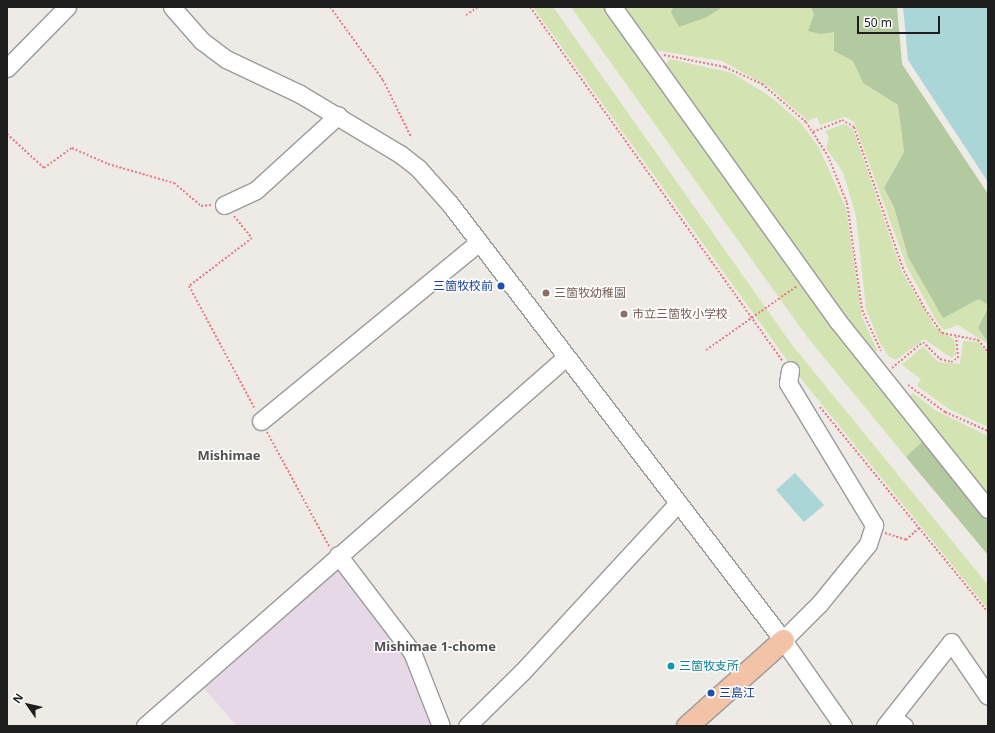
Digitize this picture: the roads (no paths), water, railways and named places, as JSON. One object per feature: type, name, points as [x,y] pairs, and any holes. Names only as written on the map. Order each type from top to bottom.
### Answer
[{"type":"main road","points":[[687,726],[783,640]]},
{"type":"street","points":[[7,68],[67,7]]},
{"type":"street","points":[[172,7],[202,41],[226,59],[338,115],[418,168],[479,242],[783,640],[843,726]]},
{"type":"street","points":[[613,7],[808,278],[882,378],[988,509]]},
{"type":"street","points":[[224,204],[256,190],[338,115]]},
{"type":"street","points":[[261,421],[479,242]]},
{"type":"street","points":[[145,726],[338,555],[566,357]]},
{"type":"street","points":[[783,640],[820,603],[868,544],[874,524],[788,383],[790,370]]},
{"type":"street","points":[[467,726],[523,671],[678,503]]},
{"type":"street","points":[[338,555],[412,652],[441,726]]},
{"type":"street","points":[[894,723],[950,642],[988,696]]},
{"type":"water","points":[[903,7],[988,7],[988,182],[908,60]]},
{"type":"water","points":[[795,473],[824,505],[804,522],[776,490]]},
{"type":"place","name":"三箇牧校前","points":[[501,286]]},
{"type":"place","name":"三箇牧幼稚園","points":[[546,293]]},
{"type":"place","name":"市立三箇牧小学校","points":[[624,314]]},
{"type":"place","name":"三箇牧支所","points":[[671,666]]},
{"type":"place","name":"三島江","points":[[711,693]]},
{"type":"district","name":"Mishimae","points":[[229,455]]},
{"type":"district","name":"Mishimae 1-chome","points":[[435,646]]}]
